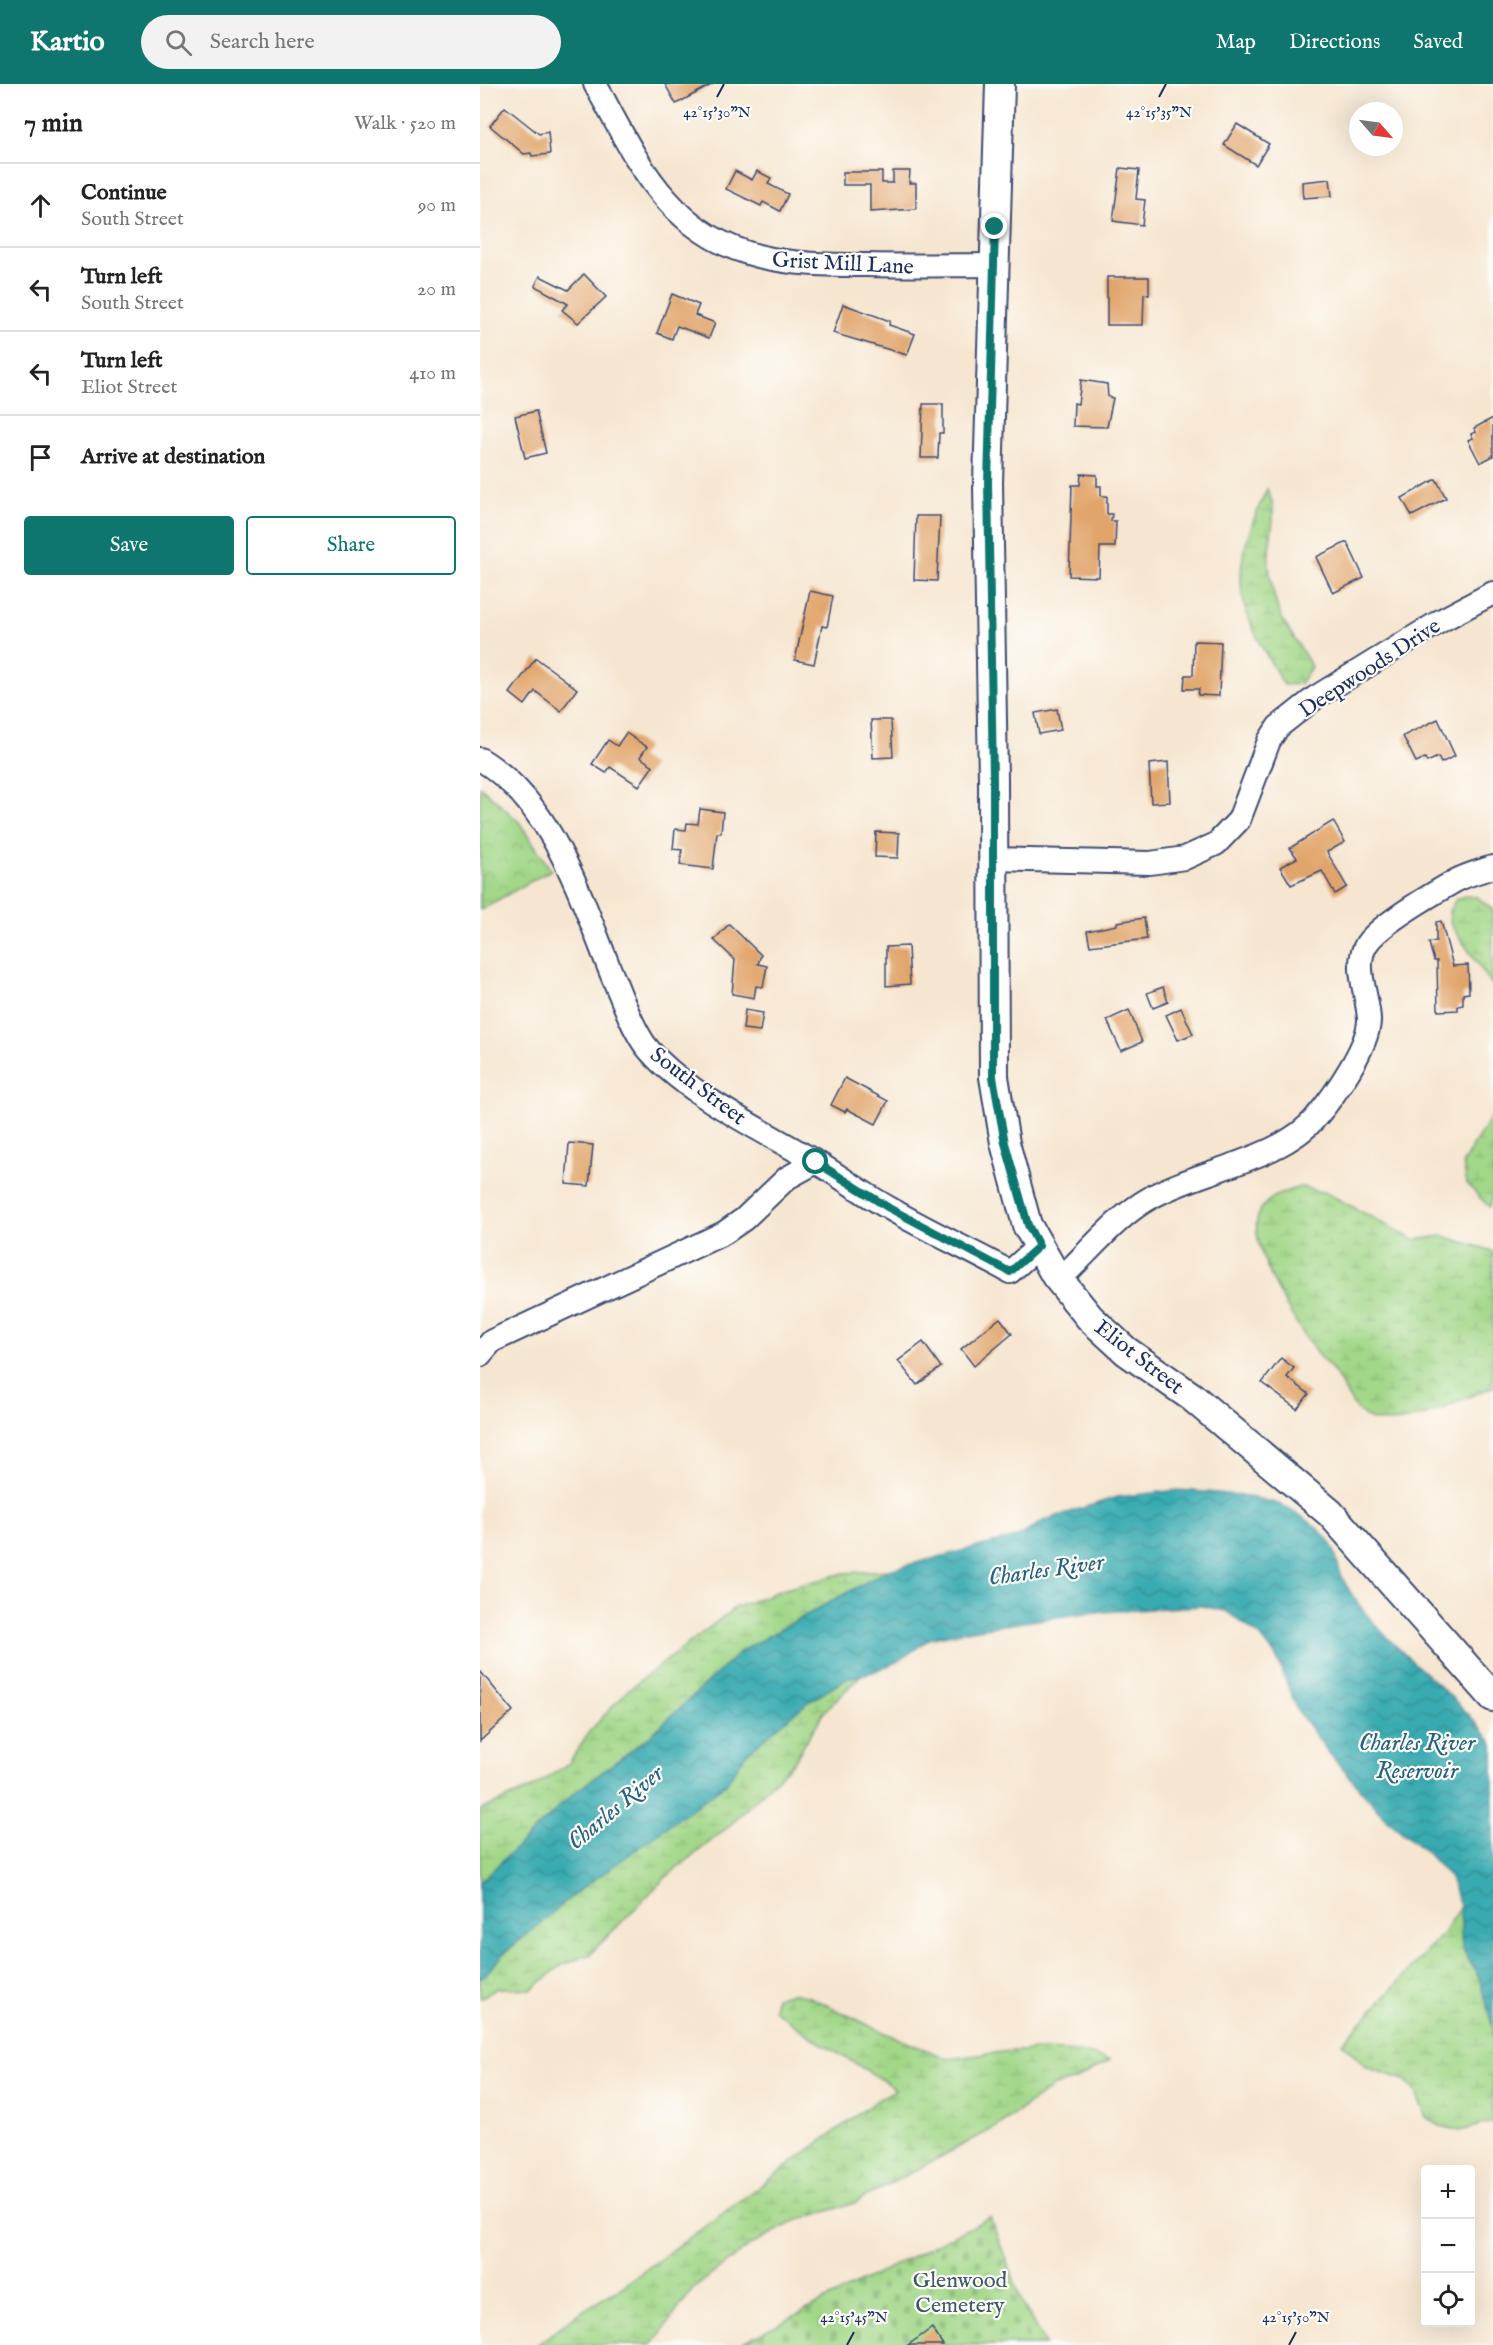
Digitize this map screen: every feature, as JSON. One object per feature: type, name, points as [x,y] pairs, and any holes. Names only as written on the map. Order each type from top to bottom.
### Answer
[{"type":"main road","name":"Eliot Street","points":[[1000,84],[988,483],[993,860],[993,1077],[1005,1143],[1025,1214],[1039,1246],[1059,1280],[1090,1318],[1126,1351],[1192,1397],[1330,1513],[1493,1697]]},
{"type":"street","name":"Grist Mill Lane","points":[[595,84],[644,170],[667,201],[697,229],[727,246],[757,258],[799,265],[995,265]]},
{"type":"street","name":"Deepwoods Drive","points":[[993,860],[1150,862],[1185,858],[1216,844],[1239,820],[1269,741],[1278,727],[1316,697],[1442,620],[1493,593]]},
{"type":"street","name":"South Street","points":[[480,759],[521,792],[544,823],[584,906],[625,1007],[645,1045],[671,1070],[701,1093],[759,1131],[816,1162],[889,1208],[1010,1272],[1039,1246]]},
{"type":"street","points":[[1059,1280],[1126,1216],[1150,1198],[1265,1152],[1316,1119],[1337,1090],[1364,1042],[1369,1022],[1361,962],[1366,945],[1379,930],[1456,881],[1493,867]]},
{"type":"street","points":[[480,1355],[492,1341],[724,1233],[744,1219],[787,1178],[816,1162]]},
{"type":"green space","points":[[1267,489],[1273,508],[1269,556],[1274,596],[1282,618],[1311,667],[1300,684],[1284,685],[1255,633],[1246,611],[1242,590],[1241,569],[1245,546]]},
{"type":"green space","points":[[480,786],[519,822],[551,870],[480,910]]},
{"type":"green space","points":[[1464,896],[1477,897],[1493,910],[1493,986],[1451,925],[1449,911],[1456,899]]},
{"type":"green space","points":[[1493,1114],[1493,1197],[1489,1207],[1467,1184],[1463,1163]]},
{"type":"green space","points":[[1301,1187],[1327,1193],[1414,1240],[1443,1236],[1490,1250],[1493,1253],[1493,1387],[1436,1411],[1407,1420],[1377,1421],[1361,1414],[1350,1401],[1338,1378],[1318,1355],[1299,1327],[1268,1270],[1261,1251],[1257,1234],[1259,1212],[1274,1197]]},
{"type":"green space","points":[[888,1570],[741,1651],[650,1736],[574,1793],[480,1882],[480,1810],[530,1789],[569,1763],[589,1732],[629,1689],[736,1607],[782,1590],[844,1573]]},
{"type":"green space","points":[[861,1675],[824,1712],[793,1763],[727,1828],[663,1880],[589,1955],[562,1965],[532,1989],[498,1988],[480,1998],[480,1980],[507,1951],[576,1893],[726,1784],[745,1754],[807,1703],[848,1678]]},
{"type":"green space","points":[[1460,1906],[1462,1948],[1479,1977],[1493,2028],[1493,2122],[1460,2131],[1440,2126],[1426,2117],[1415,2090],[1406,2081],[1366,2067],[1342,2043],[1442,1935]]},
{"type":"green space","points":[[791,1993],[810,1997],[887,2034],[948,2059],[1010,2051],[1045,2050],[1080,2052],[1110,2060],[1075,2080],[1052,2087],[998,2126],[854,2203],[795,2221],[750,2245],[693,2289],[652,2345],[537,2345],[577,2314],[622,2287],[879,2099],[895,2090],[883,2080],[814,2039],[774,2010],[776,1998]]},
{"type":"green space","name":"Glenwood Cemetery","points":[[990,2217],[1022,2302],[1045,2345],[737,2345]]},
{"type":"water","name":"Charles River Reservoir","points":[[1178,1490],[1266,1500],[1290,1509],[1316,1527],[1332,1546],[1343,1579],[1377,1627],[1457,1703],[1493,1744],[1493,2028],[1479,1977],[1462,1948],[1460,1906],[1450,1878],[1426,1852],[1387,1820],[1328,1752],[1297,1710],[1276,1656],[1260,1636],[1226,1611],[1201,1606],[1085,1613],[971,1630],[929,1639],[899,1661],[873,1672],[848,1678],[807,1703],[746,1754],[726,1784],[576,1893],[507,1951],[480,1980],[480,1882],[574,1793],[650,1736],[741,1651],[888,1570],[1020,1536],[1045,1520],[1117,1497]]},
{"type":"building","points":[[665,84],[713,84],[676,104]]},
{"type":"building","points":[[505,107],[539,134],[548,132],[550,154],[532,156],[531,153],[524,154],[490,126]]},
{"type":"building","points":[[1237,124],[1269,144],[1256,165],[1224,145]]},
{"type":"building","points":[[1120,168],[1139,170],[1136,199],[1145,200],[1142,225],[1113,221]]},
{"type":"building","points":[[735,171],[752,180],[757,171],[771,178],[768,184],[788,194],[780,211],[763,202],[761,206],[726,189]]},
{"type":"building","points":[[893,171],[910,171],[909,183],[916,183],[916,209],[870,212],[870,185],[843,185],[843,172],[882,172],[882,183],[893,183]]},
{"type":"building","points":[[1330,179],[1332,196],[1303,198],[1302,182]]},
{"type":"building","points":[[584,274],[606,297],[578,323],[562,310],[568,304],[535,286],[540,276],[568,290]]},
{"type":"building","points":[[1107,277],[1149,277],[1149,295],[1144,294],[1143,325],[1107,325]]},
{"type":"building","points":[[672,294],[699,305],[695,315],[715,323],[709,338],[677,326],[672,339],[657,333]]},
{"type":"building","points":[[843,304],[890,321],[889,325],[915,334],[907,355],[833,333]]},
{"type":"building","points":[[1081,380],[1107,384],[1108,397],[1113,398],[1107,427],[1073,426],[1074,403],[1078,404]]},
{"type":"building","points":[[923,404],[943,404],[943,433],[939,433],[938,458],[921,458]]},
{"type":"building","points":[[536,411],[546,453],[525,458],[515,416]]},
{"type":"building","points":[[1493,418],[1493,456],[1480,463],[1468,440],[1473,438],[1471,434],[1476,432],[1474,428]]},
{"type":"building","points":[[1081,474],[1097,475],[1097,486],[1101,486],[1101,496],[1107,496],[1107,514],[1112,514],[1111,521],[1116,521],[1115,547],[1100,547],[1099,577],[1069,576],[1072,485],[1080,485]]},
{"type":"building","points":[[1436,479],[1446,498],[1412,516],[1402,498]]},
{"type":"building","points":[[916,516],[940,516],[937,581],[914,580]]},
{"type":"building","points":[[1347,542],[1364,578],[1333,593],[1316,557]]},
{"type":"building","points":[[810,591],[833,596],[827,627],[822,626],[814,664],[795,660]]},
{"type":"building","points":[[1194,641],[1221,642],[1219,696],[1198,695],[1199,689],[1184,689],[1185,675],[1193,675]]},
{"type":"building","points":[[536,658],[577,689],[561,711],[535,691],[525,705],[510,693]]},
{"type":"building","points":[[1057,709],[1061,730],[1039,734],[1035,713]]},
{"type":"building","points":[[1438,719],[1455,756],[1441,763],[1438,757],[1427,762],[1425,758],[1416,762],[1403,736]]},
{"type":"building","points":[[871,720],[891,720],[893,757],[873,758]]},
{"type":"building","points":[[626,733],[647,747],[640,757],[653,766],[639,786],[610,767],[606,773],[592,764],[608,740],[617,746]]},
{"type":"building","points":[[1168,762],[1170,802],[1151,803],[1149,764]]},
{"type":"building","points":[[700,809],[723,812],[721,833],[717,833],[713,869],[680,865],[682,850],[673,849],[675,829],[686,830],[687,823],[698,824]]},
{"type":"building","points":[[1333,821],[1345,842],[1327,852],[1347,887],[1335,894],[1322,871],[1291,885],[1280,867],[1297,858],[1290,848]]},
{"type":"building","points":[[876,832],[899,833],[898,858],[875,857]]},
{"type":"building","points":[[1144,918],[1147,939],[1090,946],[1087,931],[1117,925],[1117,922]]},
{"type":"building","points":[[1441,921],[1453,966],[1468,965],[1469,993],[1463,994],[1463,1005],[1458,1006],[1458,1010],[1438,1011],[1437,961],[1434,961],[1429,943],[1436,941],[1436,922]]},
{"type":"building","points":[[729,924],[761,955],[758,964],[767,966],[763,987],[756,986],[754,998],[732,994],[735,960],[714,940]]},
{"type":"building","points":[[908,946],[910,984],[886,986],[886,947]]},
{"type":"building","points":[[1163,987],[1168,1002],[1153,1008],[1147,993]]},
{"type":"building","points":[[1181,1008],[1193,1034],[1178,1040],[1166,1015]]},
{"type":"building","points":[[745,1010],[763,1013],[760,1031],[743,1029]]},
{"type":"building","points":[[1129,1010],[1142,1042],[1121,1051],[1107,1020]]},
{"type":"building","points":[[845,1078],[888,1101],[876,1124],[847,1109],[845,1112],[831,1105]]},
{"type":"building","points":[[569,1143],[593,1145],[589,1186],[566,1184]]},
{"type":"building","points":[[1000,1318],[1012,1334],[974,1366],[961,1349]]},
{"type":"building","points":[[923,1342],[941,1367],[917,1385],[898,1361]]},
{"type":"building","points":[[1281,1358],[1294,1368],[1287,1377],[1309,1394],[1297,1409],[1262,1383]]},
{"type":"building","points":[[480,1671],[513,1711],[480,1741]]},
{"type":"building","points":[[932,2328],[943,2345],[908,2345]]},
{"type":"route","points":[[816,1162],[889,1208],[1010,1272],[1039,1246],[1028,1225],[1005,1143],[993,1077],[993,779],[988,483],[995,227]]},
{"type":"water label","name":"Charles River","points":[[1046,1569]]},
{"type":"water label","name":"Charles River","points":[[615,1807]]}]
